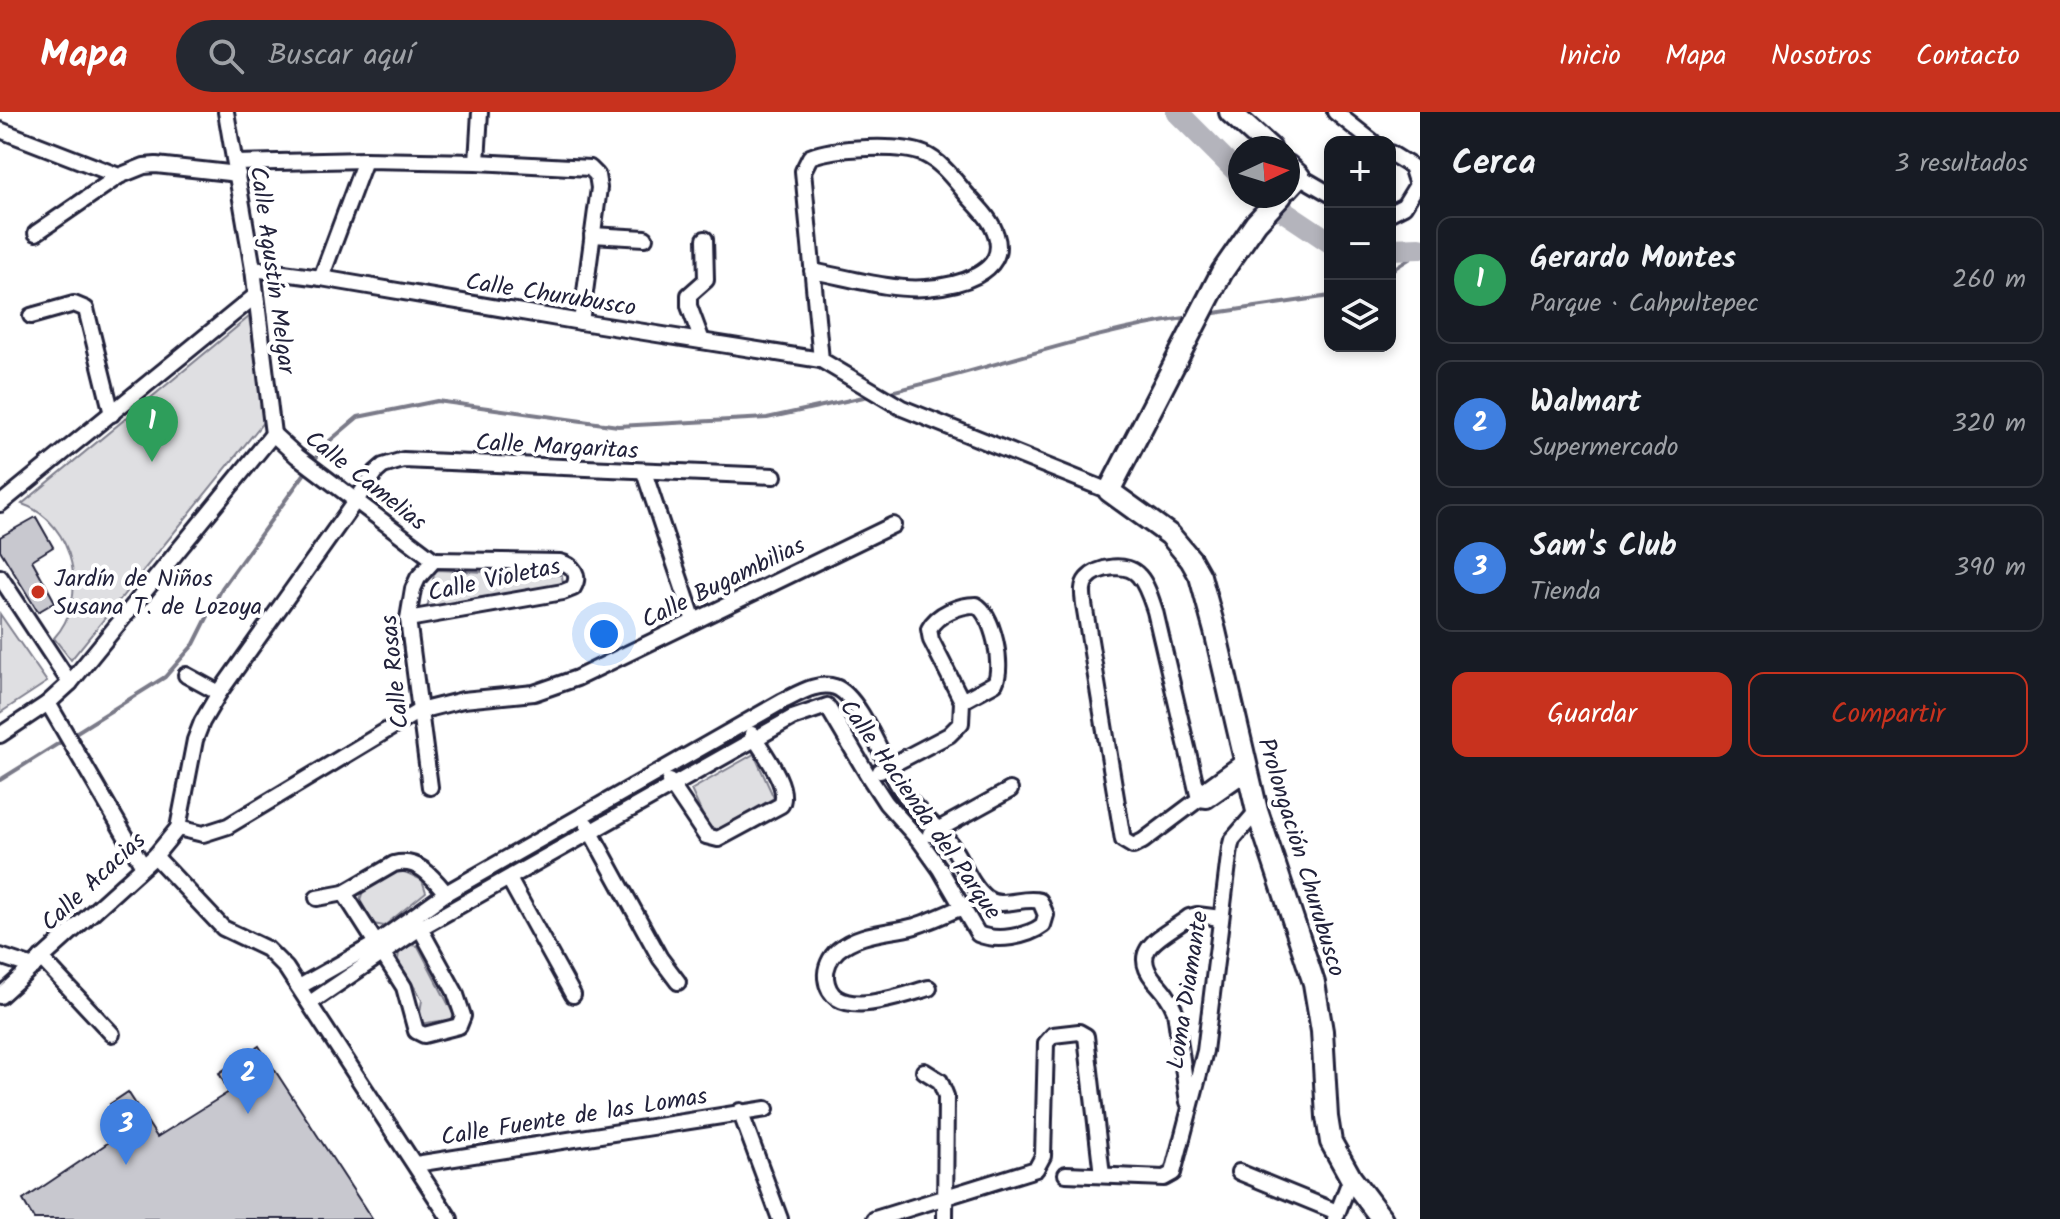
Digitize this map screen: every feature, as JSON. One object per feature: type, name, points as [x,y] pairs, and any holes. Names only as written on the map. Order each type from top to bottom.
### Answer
[{"type":"main road","points":[[1230,112],[1257,136]]},
{"type":"main road","points":[[1109,491],[1222,272],[1270,208]]},
{"type":"main road","name":"Prolongación Churubusco","points":[[1109,491],[1170,535],[1200,576],[1257,811],[1309,963],[1322,1031],[1328,1132],[1351,1178],[1382,1219]]},
{"type":"street","name":"Calle Agustín Melgar","points":[[226,112],[253,269],[273,434]]},
{"type":"street","points":[[477,162],[480,112]]},
{"type":"street","points":[[1335,112],[1365,136]]},
{"type":"street","points":[[0,130],[119,176]]},
{"type":"street","points":[[812,271],[925,288],[954,283],[985,272],[998,256],[999,245],[990,222],[934,160],[911,150],[831,151],[810,157],[803,171],[812,271],[821,360]]},
{"type":"street","points":[[1396,157],[1411,166],[1417,185],[1404,206],[1396,210]]},
{"type":"street","points":[[321,278],[365,160]]},
{"type":"street","points":[[36,233],[119,176],[144,166],[237,168],[365,160],[590,168],[599,182],[581,322]]},
{"type":"street","points":[[1300,181],[1324,191]]},
{"type":"street","points":[[592,235],[645,238]]},
{"type":"street","points":[[702,341],[689,306],[689,295],[706,280],[705,239]]},
{"type":"street","name":"Calle Churubusco","points":[[253,269],[821,360],[839,372]]},
{"type":"street","points":[[0,504],[255,296]]},
{"type":"street","points":[[31,316],[74,304],[86,309],[112,414]]},
{"type":"street","name":"Prolongación Churubusco","points":[[839,372],[902,408],[1109,491]]},
{"type":"street","points":[[0,735],[48,703],[70,683],[273,434]]},
{"type":"street","name":"Calle Camelias","points":[[273,434],[434,560]]},
{"type":"street","name":"Calle Margaritas","points":[[178,828],[195,740],[202,722],[354,500],[383,466],[403,460],[774,476]]},
{"type":"street","points":[[644,472],[694,621]]},
{"type":"street","name":"Calle Bugambilias","points":[[178,828],[203,834],[228,826],[419,711],[463,700],[534,693],[552,688],[893,525]]},
{"type":"street","name":"Calle Rosas","points":[[430,787],[408,619],[413,589],[418,578],[434,560]]},
{"type":"street","name":"Calle Violetas","points":[[408,619],[563,592],[573,588],[576,581],[572,567],[560,562],[434,560]]},
{"type":"street","points":[[1199,799],[1155,611],[1145,586],[1131,569],[1121,567],[1093,574],[1085,581],[1082,591],[1123,840],[1128,845],[1138,845],[1199,799],[1204,790],[1246,766]]},
{"type":"street","points":[[0,577],[70,683]]},
{"type":"street","points":[[869,777],[957,729],[964,716],[962,701],[931,640],[929,629],[935,620],[958,608],[976,605],[985,613],[1000,668],[995,683],[962,701]]},
{"type":"street","points":[[186,675],[219,693]]},
{"type":"street","name":"Calle Hacienda del Parque","points":[[827,706],[835,679]]},
{"type":"street","name":"Calle Hacienda del Parque","points":[[827,706],[886,803],[940,869],[978,934],[991,938],[1039,929],[1046,921],[1045,908],[1040,901],[1031,899],[998,903],[988,900],[938,829],[901,791],[850,696],[835,679]]},
{"type":"street","name":"Calle Hacienda del Parque","points":[[310,1003],[416,922],[446,893],[745,722],[835,679]]},
{"type":"street","points":[[48,703],[149,861],[223,928],[267,949],[286,968],[450,1219]]},
{"type":"street","name":"Calle Hacienda del Parque","points":[[416,922],[509,879],[805,712],[827,706]]},
{"type":"street","points":[[663,770],[711,839],[724,836],[781,805],[784,791],[745,722]]},
{"type":"street","points":[[920,841],[1010,790]]},
{"type":"street","name":"Loma Diamante","points":[[1102,1175],[1164,1178],[1173,1173],[1176,1166],[1205,1051],[1232,840],[1257,811]]},
{"type":"street","points":[[581,815],[660,958],[678,982]]},
{"type":"street","name":"Calle Acacias","points":[[0,996],[149,861],[178,828]]},
{"type":"street","points":[[317,898],[344,893],[402,862],[427,871],[446,893]]},
{"type":"street","points":[[509,879],[573,995]]},
{"type":"street","points":[[344,893],[408,995],[416,1031],[424,1035],[459,1026],[463,1021],[455,992],[416,922]]},
{"type":"street","points":[[929,988],[886,1000],[850,1004],[833,995],[826,973],[832,957],[854,941],[919,925],[962,907]]},
{"type":"street","points":[[1189,1106],[1175,1011],[1171,1000],[1145,969],[1143,960],[1145,951],[1189,917],[1221,918]]},
{"type":"street","name":"Calle Hacienda del Parque","points":[[299,987],[378,950]]},
{"type":"street","points":[[0,956],[37,963],[112,1034]]},
{"type":"street","points":[[875,1219],[1028,1173],[1041,1163],[1046,1043],[1049,1036],[1083,1033],[1087,1041],[1102,1175],[1066,1174]]},
{"type":"street","points":[[924,1071],[940,1081],[946,1096],[945,1219]]},
{"type":"street","name":"Calle Fuente de las Lomas","points":[[416,1164],[766,1109]]},
{"type":"street","name":"Calle Fuente de las Lomas","points":[[740,1111],[780,1219]]},
{"type":"street","points":[[1239,1172],[1336,1216],[1351,1178]]},
{"type":"shaded area","points":[[249,317],[265,420],[71,660],[54,638],[65,622],[72,603],[74,583],[71,563],[65,544],[54,527],[40,513],[22,504]]},
{"type":"shaded area","points":[[435,570],[562,575],[563,584],[427,609]]},
{"type":"shaded area","points":[[0,614],[47,682],[0,713]]},
{"type":"shaded area","points":[[754,754],[774,798],[711,833],[691,790]]},
{"type":"shaded area","points":[[394,870],[422,880],[426,892],[384,926],[373,924],[360,900],[363,891]]},
{"type":"shaded area","points":[[411,945],[418,946],[456,1019],[418,1024],[422,1000],[398,960],[399,952]]},
{"type":"building","points":[[36,517],[53,547],[32,560],[55,602],[38,612],[0,550],[0,537]]},
{"type":"building","points":[[259,1046],[372,1219],[34,1219],[23,1200],[127,1130],[110,1104],[128,1092],[157,1137],[229,1092],[219,1073]]},
{"type":"waterway","points":[[1177,112],[1228,163]]},
{"type":"waterway","points":[[1279,208],[1324,238]]},
{"type":"waterway","points":[[1396,249],[1420,248]]},
{"type":"waterway","points":[[1396,267],[1420,252]]},
{"type":"waterway","points":[[1208,314],[1324,297]]},
{"type":"waterway","points":[[886,393],[1114,332],[1191,317]]},
{"type":"waterway","points":[[0,780],[165,677],[194,644],[222,588],[326,444],[358,417],[437,401],[618,426],[767,418],[873,395]]},
{"type":"place","name":"Gerardo Montes","points":[[152,462]]},
{"type":"place","name":"Jardín de Niños Susana T. de Lozoya","points":[[38,592]]},
{"type":"place","name":"Walmart","points":[[248,1114]]},
{"type":"place","name":"Sam's Club","points":[[126,1165]]}]
